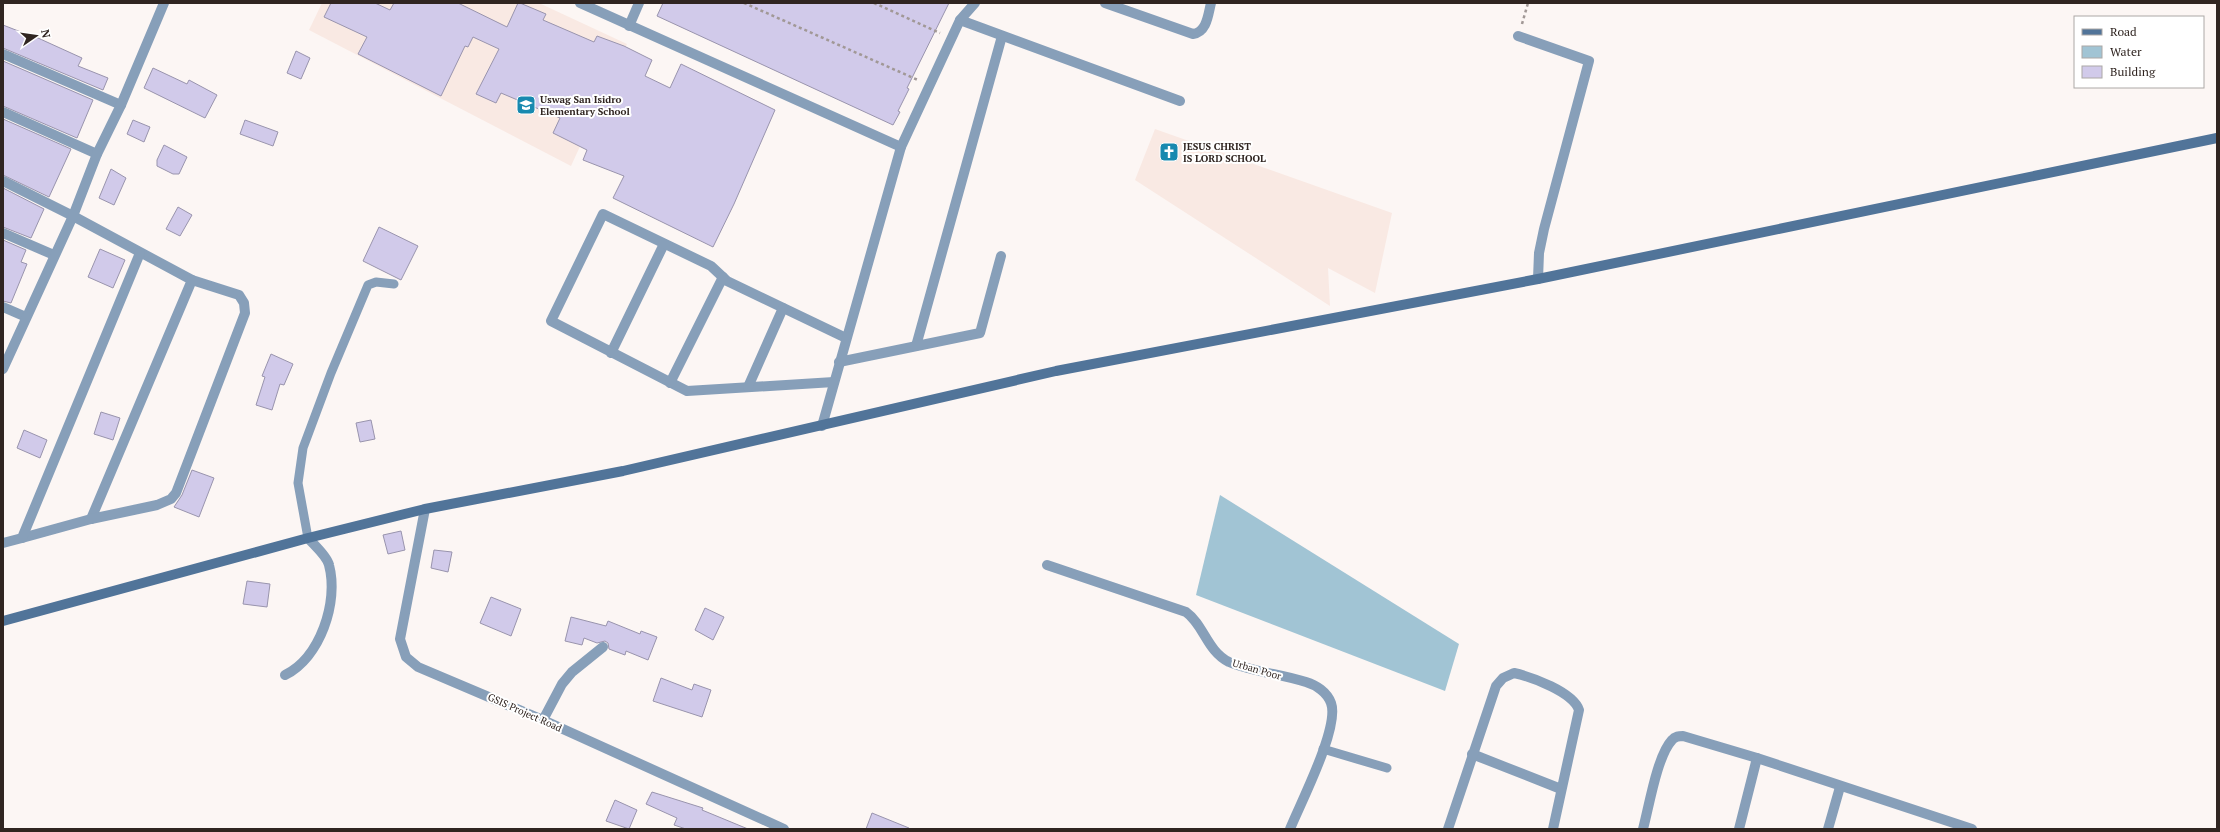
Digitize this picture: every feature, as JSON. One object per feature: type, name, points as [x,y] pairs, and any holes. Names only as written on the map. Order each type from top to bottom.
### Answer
[{"type":"street","points":[[4,365],[73,216],[97,154],[121,105],[164,3]]},
{"type":"street","points":[[580,3],[902,148]]},
{"type":"street","points":[[629,26],[639,3]]},
{"type":"street","points":[[822,426],[839,362],[902,148],[929,85],[953,39],[960,20],[975,3]]},
{"type":"street","points":[[1105,3],[1193,34],[1199,33],[1204,29],[1211,3]]},
{"type":"street","points":[[960,20],[1180,101]]},
{"type":"street","points":[[916,346],[1002,36]]},
{"type":"street","points":[[1518,36],[1589,61],[1544,229],[1539,253],[1538,278]]},
{"type":"street","points":[[3,54],[121,105]]},
{"type":"street","points":[[3,112],[97,154]]},
{"type":"street","points":[[3,621],[308,538],[425,509],[623,471],[1056,371],[1538,278],[2217,138]]},
{"type":"street","points":[[3,181],[73,216],[192,280],[239,295],[244,303],[245,313],[176,493],[172,499],[157,505],[91,519],[3,543]]},
{"type":"street","points":[[834,382],[687,391],[551,321],[603,214],[711,266],[723,278],[846,338]]},
{"type":"street","points":[[3,232],[54,255]]},
{"type":"street","points":[[611,353],[664,244]]},
{"type":"street","points":[[22,538],[140,253]]},
{"type":"street","points":[[839,362],[980,333],[1001,256]]},
{"type":"street","points":[[670,383],[723,278]]},
{"type":"street","points":[[91,519],[192,280]]},
{"type":"street","points":[[3,307],[26,317]]},
{"type":"street","points":[[748,387],[783,308]]},
{"type":"street","name":"GSIS Project Road","points":[[425,509],[400,639],[406,657],[418,667],[543,720],[784,829]]},
{"type":"street","points":[[285,675],[296,669],[307,659],[318,642],[327,616],[330,599],[329,563],[308,538]]},
{"type":"street","name":"Urban Poor","points":[[1047,565],[1186,612],[1194,618],[1204,636],[1217,653],[1229,662],[1307,682],[1321,689],[1331,703],[1332,718],[1323,749],[1290,829]]},
{"type":"street","points":[[543,720],[562,684],[572,672],[603,647]]},
{"type":"street","points":[[1448,829],[1496,686],[1510,674],[1520,674],[1560,691],[1573,700],[1578,706],[1576,724],[1553,829]]},
{"type":"street","points":[[1643,829],[1662,756],[1676,737],[1687,737],[1757,758],[1840,787],[1972,829]]},
{"type":"street","points":[[1472,754],[1561,789]]},
{"type":"street","points":[[1739,829],[1757,758]]},
{"type":"street","points":[[1828,829],[1840,787]]},
{"type":"lane","points":[[308,538],[298,483],[303,448],[333,366],[368,285],[376,282],[394,284]]},
{"type":"lane","points":[[1323,749],[1387,768]]},
{"type":"path","points":[[744,3],[929,85]]},
{"type":"path","points":[[874,3],[953,39]]},
{"type":"path","points":[[1518,36],[1528,3]]},
{"type":"shaded area","name":"Uswag San Isidro Elementary School","points":[[322,3],[539,3],[627,44],[571,166],[309,30]]},
{"type":"shaded area","points":[[1155,129],[1392,213],[1375,293],[1328,268],[1330,306],[1135,180]]},
{"type":"water","points":[[1220,495],[1459,644],[1445,691],[1196,595]]},
{"type":"building","points":[[331,3],[375,3],[390,10],[394,3],[458,3],[507,27],[518,3],[520,3],[546,14],[543,20],[594,42],[597,36],[624,46],[652,60],[645,76],[670,88],[681,64],[775,110],[734,204],[713,247],[613,198],[624,176],[583,160],[587,150],[553,133],[560,118],[501,93],[496,103],[476,94],[499,49],[473,37],[468,47],[465,46],[441,96],[358,54],[367,37],[324,17]]},
{"type":"building","points":[[663,3],[949,3],[907,88],[909,89],[893,125],[657,16]]},
{"type":"building","points":[[3,25],[26,34],[27,33],[82,58],[78,66],[108,78],[103,90],[3,48]]},
{"type":"building","points":[[296,51],[310,58],[301,79],[287,73]]},
{"type":"building","points":[[3,61],[93,100],[77,138],[3,106]]},
{"type":"building","points":[[153,68],[187,84],[189,80],[217,95],[205,118],[144,88]]},
{"type":"building","points":[[3,119],[71,149],[49,197],[3,175]]},
{"type":"building","points":[[133,120],[150,127],[144,142],[127,134]]},
{"type":"building","points":[[245,120],[278,132],[273,146],[240,134]]},
{"type":"building","points":[[164,145],[187,157],[179,174],[173,174],[157,166],[157,160]]},
{"type":"building","points":[[111,169],[126,178],[114,205],[99,198]]},
{"type":"building","points":[[3,188],[44,209],[31,238],[3,227]]},
{"type":"building","points":[[178,207],[192,215],[180,236],[166,229]]},
{"type":"building","points":[[379,227],[418,246],[401,280],[363,261]]},
{"type":"building","points":[[3,240],[26,250],[21,262],[27,264],[11,303],[3,301]]},
{"type":"building","points":[[100,249],[125,260],[113,288],[88,277]]},
{"type":"building","points":[[271,354],[293,364],[284,385],[280,384],[272,410],[256,405],[265,377],[262,376]]},
{"type":"building","points":[[101,412],[120,418],[113,440],[94,434]]},
{"type":"building","points":[[371,420],[375,439],[360,442],[356,423]]},
{"type":"building","points":[[24,430],[47,440],[40,458],[17,448]]},
{"type":"building","points":[[192,470],[214,478],[199,517],[174,507],[182,495]]},
{"type":"building","points":[[401,531],[405,550],[388,554],[383,535]]},
{"type":"building","points":[[434,550],[452,552],[448,572],[431,568]]},
{"type":"building","points":[[247,581],[270,584],[267,607],[243,604]]},
{"type":"building","points":[[491,597],[521,609],[511,636],[480,623]]},
{"type":"building","points":[[705,608],[724,617],[713,640],[695,630]]},
{"type":"building","points":[[571,617],[606,626],[608,621],[640,634],[641,631],[657,637],[648,660],[626,651],[625,655],[609,649],[608,643],[605,641],[597,643],[584,638],[582,645],[565,641]]},
{"type":"building","points":[[661,678],[692,690],[694,684],[711,690],[702,717],[653,701]]},
{"type":"building","points":[[652,792],[703,808],[702,810],[748,829],[686,829],[674,825],[677,818],[646,804]]},
{"type":"building","points":[[615,800],[637,810],[629,829],[606,821]]},
{"type":"building","points":[[872,813],[909,828],[909,829],[866,829]]},
{"type":"place","name":"Uswag San Isidro Elementary School","points":[[526,105]]},
{"type":"place","name":"JESUS CHRIST IS LORD SCHOOL","points":[[1169,152]]}]
